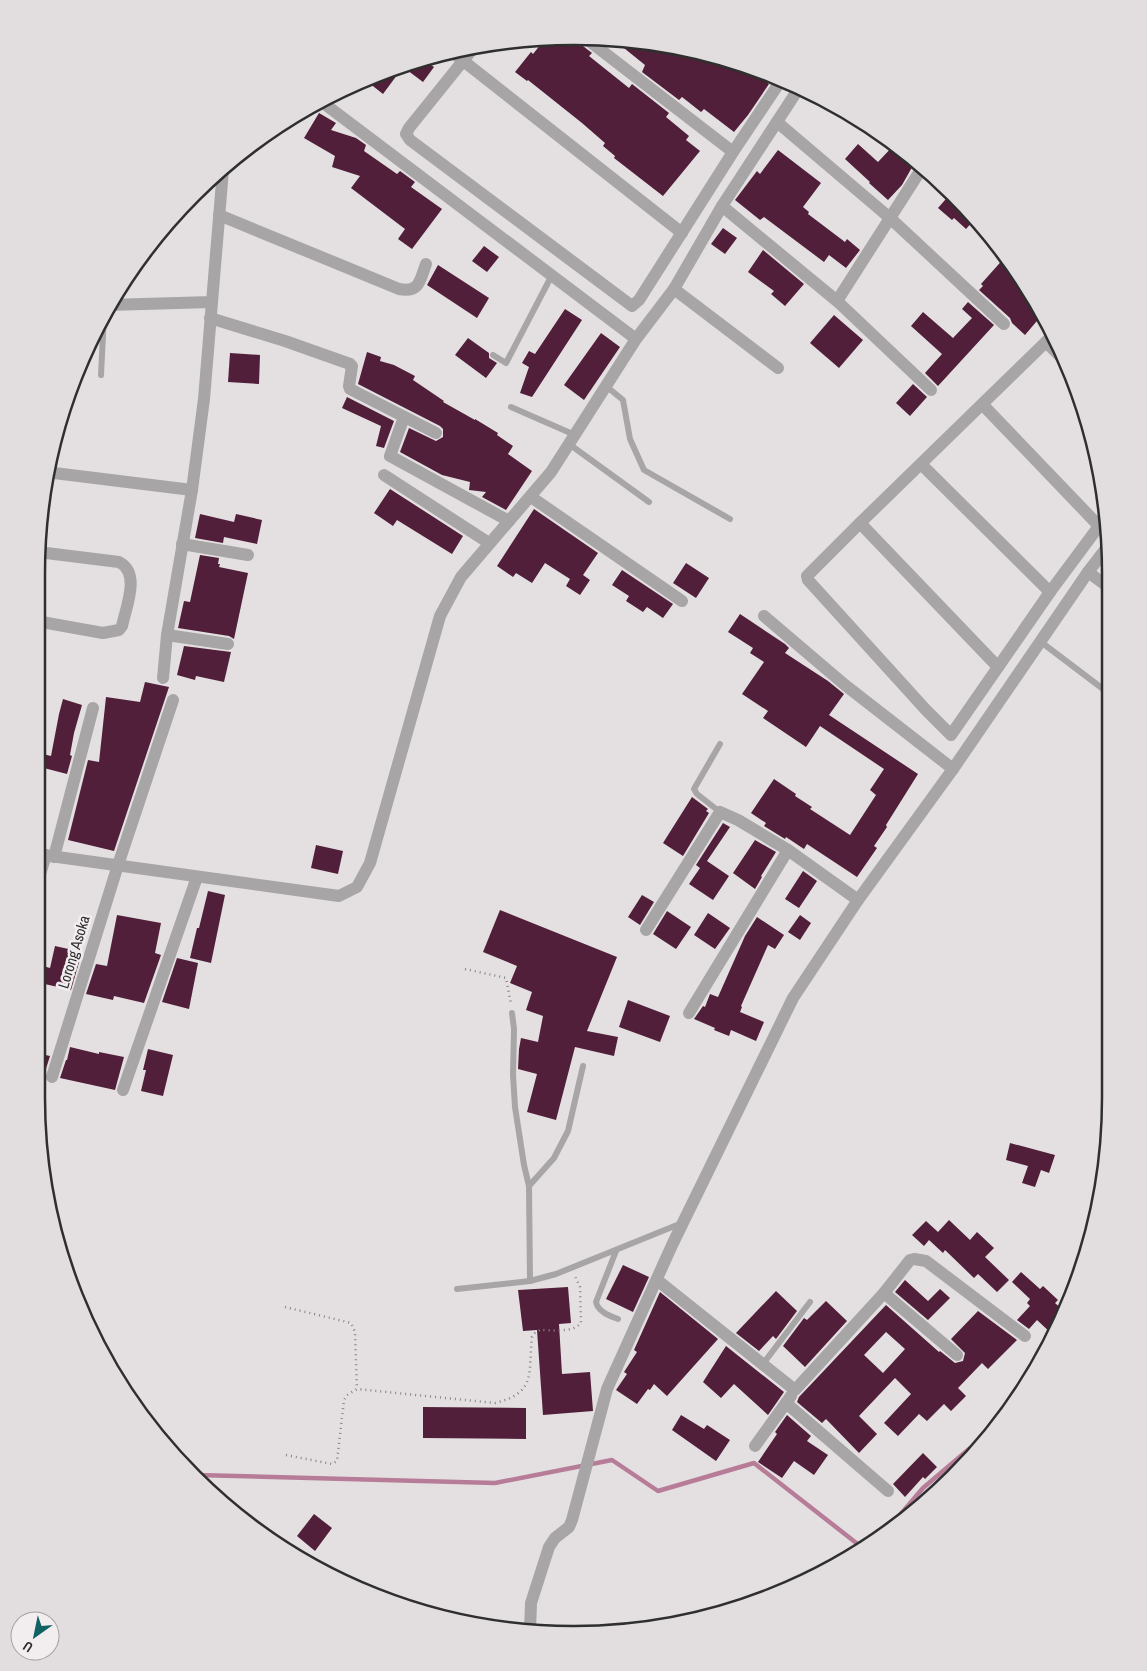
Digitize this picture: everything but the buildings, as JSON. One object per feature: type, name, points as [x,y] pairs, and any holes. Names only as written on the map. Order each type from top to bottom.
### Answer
[{"type":"street","points":[[595,46],[733,152]]},
{"type":"street","points":[[467,56],[406,134],[410,140],[632,306],[639,300],[777,86]]},
{"type":"street","points":[[459,58],[682,233]]},
{"type":"street","points":[[92,708],[45,856],[339,896],[357,887],[370,863],[440,616],[461,577],[551,472],[636,339],[674,289],[722,206],[795,94]]},
{"type":"street","points":[[328,106],[636,339]]},
{"type":"street","points":[[777,122],[890,218],[1004,324]]},
{"type":"street","points":[[837,301],[919,173]]},
{"type":"street","points":[[163,678],[167,635],[192,490],[204,400],[222,179]]},
{"type":"street","points":[[722,206],[837,301],[931,390]]},
{"type":"street","points":[[218,215],[407,291],[414,290],[419,284],[426,264]]},
{"type":"street","points":[[674,289],[778,368]]},
{"type":"street","points":[[118,306],[212,302]]},
{"type":"street","points":[[210,318],[285,341],[350,364],[352,366],[350,390],[436,433]]},
{"type":"street","points":[[982,404],[1098,524],[1098,529],[1050,592],[954,732],[950,735],[808,580],[808,575],[860,523],[921,464],[982,404],[1047,341]]},
{"type":"street","points":[[404,417],[390,456],[509,521]]},
{"type":"street","points":[[921,464],[1050,592]]},
{"type":"street","points":[[55,473],[192,490]]},
{"type":"street","points":[[384,475],[489,543]]},
{"type":"street","points":[[531,497],[682,601]]},
{"type":"street","points":[[860,523],[998,667]]},
{"type":"street","points":[[182,544],[248,555]]},
{"type":"street","points":[[45,623],[104,633],[119,630],[122,626],[131,583],[130,572],[125,564],[46,553]]},
{"type":"street","points":[[530,1624],[531,1603],[549,1547],[555,1538],[568,1527],[580,1491],[606,1389],[683,1222],[793,998],[858,900],[953,770],[1101,555]]},
{"type":"street","points":[[1088,572],[1102,582]]},
{"type":"street","points":[[764,616],[845,685],[953,770]]},
{"type":"street","points":[[167,635],[228,644]]},
{"type":"street","name":"Lorong Asoka","points":[[52,1077],[118,866],[173,700]]},
{"type":"street","points":[[646,930],[720,812],[738,820],[788,850],[858,900]]},
{"type":"street","points":[[689,1013],[788,850]]},
{"type":"street","points":[[123,1090],[197,876]]},
{"type":"street","points":[[755,1446],[795,1390],[884,1293],[910,1260],[926,1261],[1025,1336]]},
{"type":"street","points":[[657,1280],[795,1390]]},
{"type":"street","points":[[884,1293],[957,1355]]},
{"type":"street","points":[[786,1403],[888,1491]]},
{"type":"lane","points":[[493,355],[506,363],[552,275]]},
{"type":"lane","points":[[100,375],[103,335]]},
{"type":"lane","points":[[606,386],[623,400],[630,439],[644,470],[730,518]]},
{"type":"lane","points":[[511,407],[572,439],[649,502]]},
{"type":"lane","points":[[1041,642],[1102,688]]},
{"type":"lane","points":[[720,744],[694,789],[697,794],[720,812]]},
{"type":"lane","points":[[512,1013],[515,1101],[522,1153],[529,1186],[530,1281]]},
{"type":"lane","points":[[529,1186],[554,1158],[568,1131],[583,1066]]},
{"type":"lane","points":[[457,1289],[530,1281],[616,1251],[683,1222]]},
{"type":"lane","points":[[616,1251],[596,1302],[602,1312],[618,1319]]},
{"type":"lane","points":[[763,1364],[810,1302]]},
{"type":"path","points":[[465,969],[506,978],[512,1013]]},
{"type":"path","points":[[286,1454],[334,1464],[337,1461],[344,1400],[347,1395],[357,1389],[495,1403],[514,1398],[522,1392],[528,1382],[532,1337],[535,1333],[540,1330],[572,1329],[578,1327],[581,1322],[580,1287],[571,1268]]},
{"type":"path","points":[[285,1307],[351,1323],[355,1332],[357,1389]]},
{"type":"waterway","points":[[906,1508],[923,1488],[964,1453]]},
{"type":"waterway","points":[[204,1475],[495,1483],[612,1460],[658,1491],[754,1463],[857,1543]]}]
